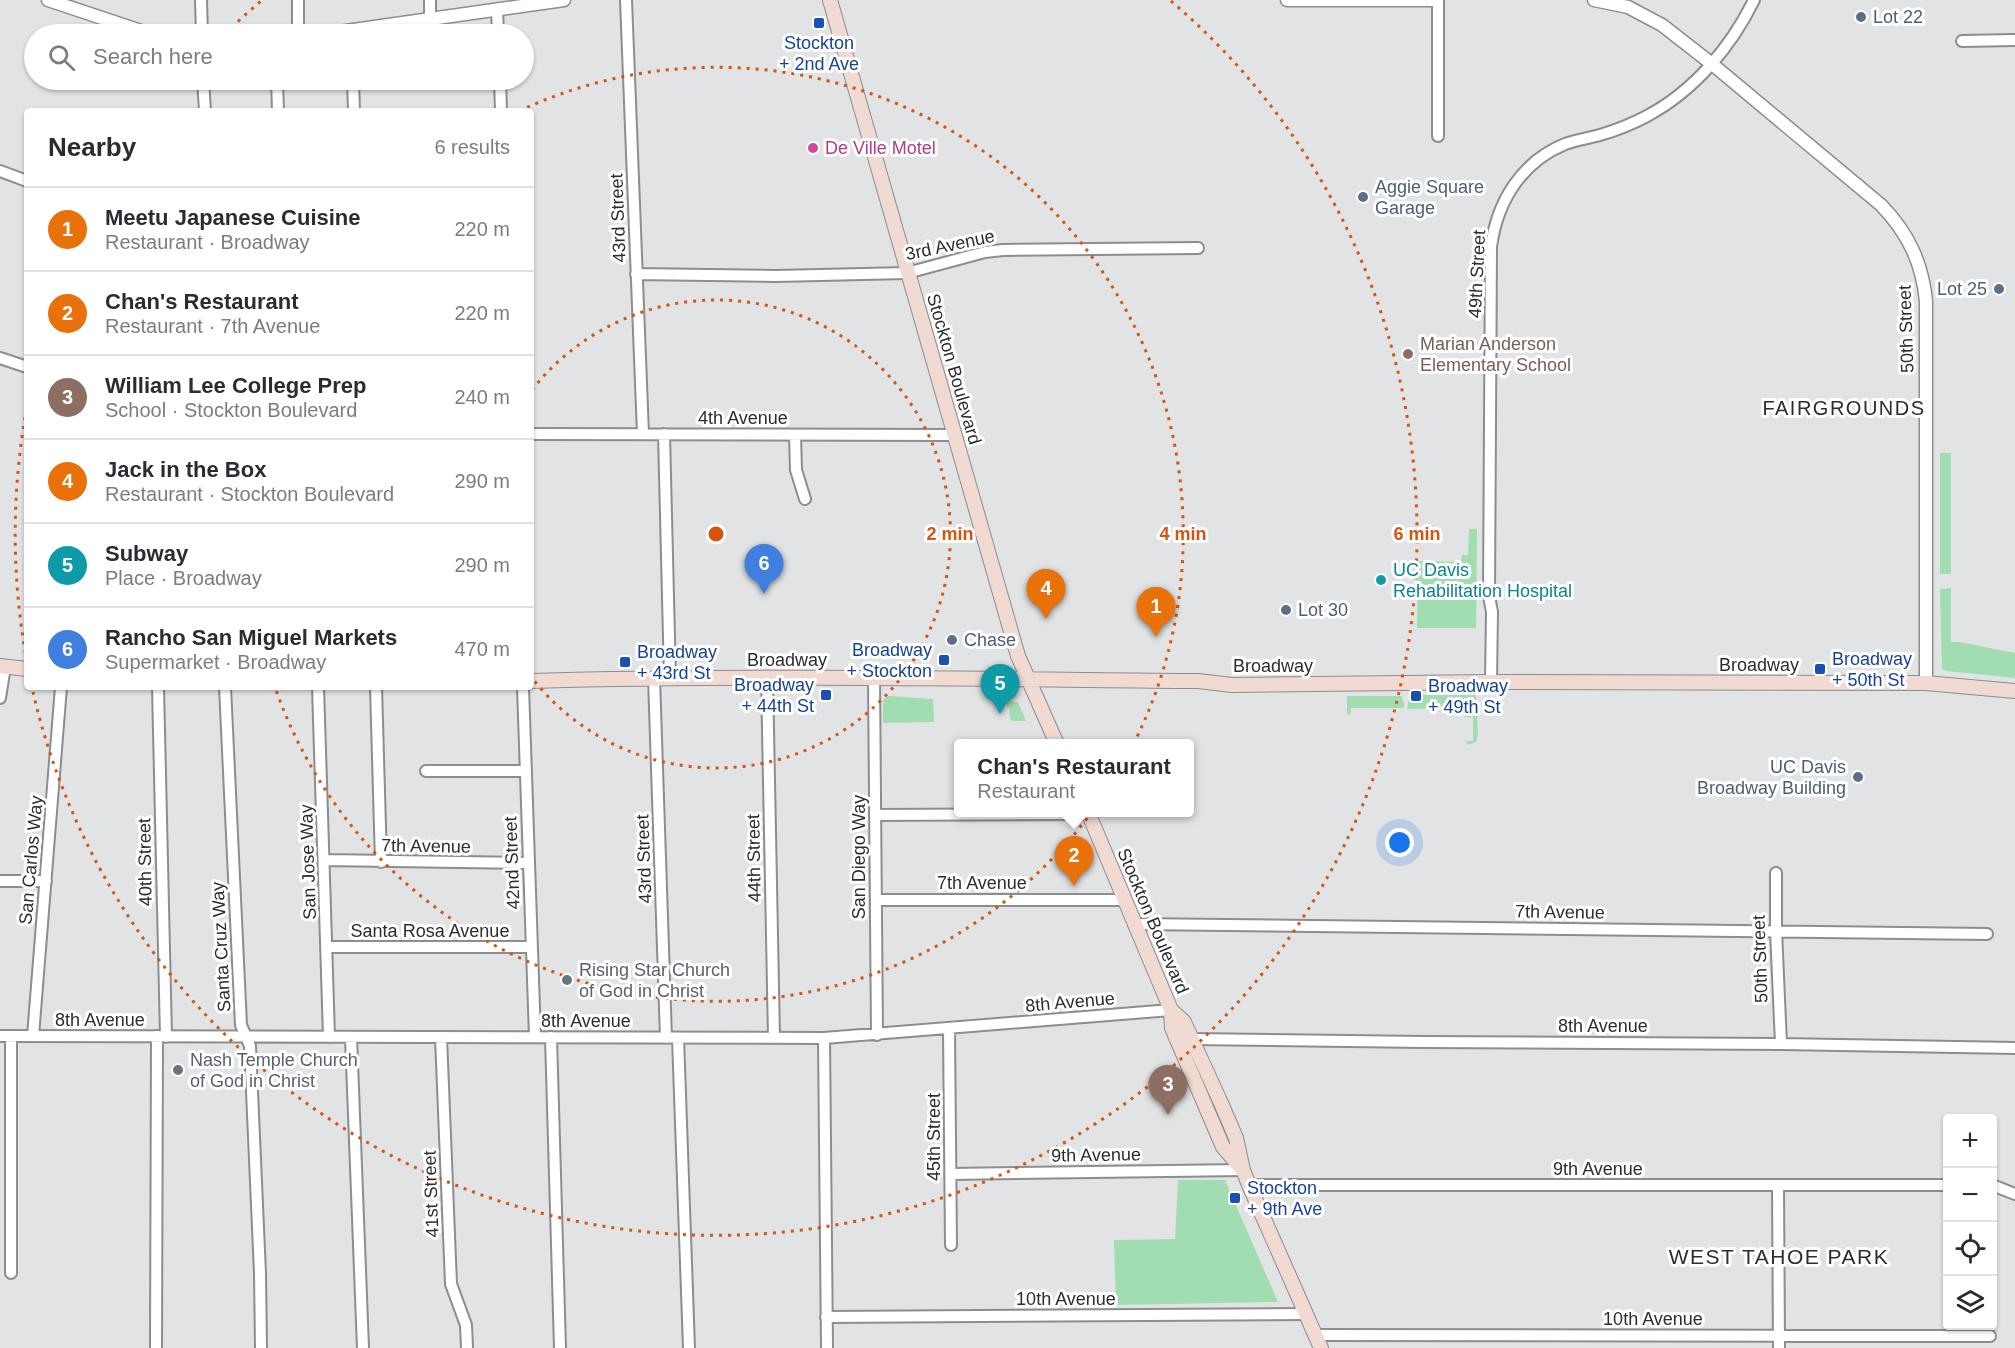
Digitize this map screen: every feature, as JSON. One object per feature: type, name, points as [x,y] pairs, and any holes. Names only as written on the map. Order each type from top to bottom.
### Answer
[{"type":"main road","name":"Stockton Boulevard","points":[[830,0],[1018,656],[1055,739]]},
{"type":"main road","points":[[2,667],[24,669]]},
{"type":"main road","name":"Broadway","points":[[534,681],[654,678],[874,678],[1198,681],[1232,685],[1491,682],[1926,683],[2015,691]]},
{"type":"main road","name":"Stockton Boulevard","points":[[1089,817],[1171,1010],[1172,1028],[1223,1147],[1243,1170]]},
{"type":"main road","name":"Stockton Boulevard","points":[[1171,1010],[1184,1022],[1236,1138],[1249,1185],[1318,1342]]},
{"type":"street","points":[[48,0],[120,24]]},
{"type":"street","points":[[201,0],[202,24]]},
{"type":"street","points":[[298,0],[298,24]]},
{"type":"street","points":[[430,0],[430,20]]},
{"type":"street","points":[[406,24],[564,0]]},
{"type":"street","name":"43rd Street","points":[[626,0],[642,434]]},
{"type":"street","points":[[1287,0],[1437,0],[1438,136]]},
{"type":"street","name":"50th Street","points":[[1594,0],[1628,7],[1646,15],[1712,64],[1881,205],[1905,233],[1920,264],[1926,301],[1926,683]]},
{"type":"street","name":"49th Street","points":[[1491,682],[1492,612],[1489,596],[1491,247],[1498,215],[1515,182],[1542,157],[1565,144],[1616,130],[1649,115],[1685,90],[1712,64],[1754,0]]},
{"type":"street","points":[[497,10],[498,24]]},
{"type":"street","points":[[1962,40],[2015,40]]},
{"type":"street","points":[[204,90],[205,108]]},
{"type":"street","points":[[277,90],[278,108]]},
{"type":"street","points":[[353,90],[354,108]]},
{"type":"street","points":[[500,90],[501,108]]},
{"type":"street","points":[[0,171],[24,180]]},
{"type":"street","name":"3rd Avenue","points":[[636,274],[776,276],[908,273],[985,252],[1003,250],[1198,248]]},
{"type":"street","points":[[0,358],[24,366]]},
{"type":"street","name":"4th Avenue","points":[[534,434],[955,435]]},
{"type":"street","points":[[664,434],[670,678]]},
{"type":"street","points":[[795,435],[796,470],[805,499]]},
{"type":"street","points":[[0,698],[2,667]]},
{"type":"street","name":"43rd Street","points":[[654,678],[689,1348]]},
{"type":"street","name":"44th Street","points":[[767,678],[774,1038]]},
{"type":"street","name":"San Diego Way","points":[[874,678],[877,1035]]},
{"type":"street","name":"San Carlos Way","points":[[33,1036],[61,690]]},
{"type":"street","name":"40th Street","points":[[156,1348],[162,1036],[158,690]]},
{"type":"street","name":"Santa Cruz Way","points":[[225,690],[241,1025],[250,1046],[261,1348]]},
{"type":"street","name":"San Jose Way","points":[[318,690],[329,1037]]},
{"type":"street","points":[[376,690],[381,862]]},
{"type":"street","name":"42nd Street","points":[[523,690],[535,1037]]},
{"type":"street","points":[[426,771],[525,771]]},
{"type":"street","points":[[875,815],[954,815]]},
{"type":"street","name":"7th Avenue","points":[[324,861],[528,863]]},
{"type":"street","name":"50th Street","points":[[1776,873],[1780,1044]]},
{"type":"street","points":[[0,880],[46,881]]},
{"type":"street","name":"7th Avenue","points":[[876,900],[1124,900]]},
{"type":"street","name":"7th Avenue","points":[[1134,924],[1987,934]]},
{"type":"street","name":"Santa Rosa Avenue","points":[[327,947],[532,947]]},
{"type":"street","name":"8th Avenue","points":[[5,1036],[824,1038],[1171,1010]]},
{"type":"street","name":"45th Street","points":[[950,1029],[951,1245]]},
{"type":"street","points":[[5,1036],[11,1273]]},
{"type":"street","points":[[351,1037],[363,1348]]},
{"type":"street","name":"41st Street","points":[[441,1037],[451,1284],[466,1325],[467,1348]]},
{"type":"street","points":[[551,1037],[560,1348]]},
{"type":"street","points":[[824,1038],[826,1348]]},
{"type":"street","name":"8th Avenue","points":[[1190,1039],[2015,1048]]},
{"type":"street","name":"9th Avenue","points":[[950,1174],[1243,1170]]},
{"type":"street","name":"9th Avenue","points":[[1249,1185],[1943,1185]]},
{"type":"street","points":[[1778,1185],[1779,1348]]},
{"type":"street","points":[[1997,1187],[2015,1194]]},
{"type":"street","name":"10th Avenue","points":[[826,1317],[1306,1314]]},
{"type":"street","name":"10th Avenue","points":[[1318,1342],[1779,1336],[1990,1336]]},
{"type":"green space","points":[[1940,453],[1951,453],[1951,574],[1940,574]]},
{"type":"green space","points":[[1469,529],[1477,529],[1476,628],[1417,628],[1418,561],[1461,562],[1462,555],[1468,555]]},
{"type":"green space","points":[[1951,588],[1951,642],[2015,653],[2015,678],[1942,669],[1940,589]]},
{"type":"green space","points":[[1410,695],[1476,695],[1478,734],[1476,742],[1468,745],[1466,741],[1473,741],[1473,717],[1465,717],[1464,708],[1407,709]]},
{"type":"green space","points":[[888,696],[933,699],[934,722],[883,723],[883,700]]},
{"type":"green space","points":[[1347,696],[1402,696],[1404,708],[1351,708],[1350,716],[1347,713]]},
{"type":"green space","points":[[1003,700],[1018,702],[1026,721],[1012,721],[1009,707],[1003,704]]},
{"type":"green space","points":[[1178,1180],[1225,1180],[1278,1302],[1116,1305],[1114,1240],[1175,1239]]},
{"type":"place","name":"Lot 22","points":[[1861,17]]},
{"type":"place","name":"Stockton + 2nd Ave","points":[[819,23]]},
{"type":"place","name":"De Ville Motel","points":[[813,148]]},
{"type":"place","name":"Aggie Square Garage","points":[[1363,197]]},
{"type":"place","name":"Lot 25","points":[[1999,289]]},
{"type":"place","name":"Marian Anderson Elementary School","points":[[1408,354]]},
{"type":"place","name":"UC Davis Rehabilitation Hospital","points":[[1381,580]]},
{"type":"place","name":"Rancho San Miguel Markets","points":[[764,594]]},
{"type":"place","name":"Lot 30","points":[[1286,610]]},
{"type":"place","name":"Jack in the Box","points":[[1046,619]]},
{"type":"place","name":"Meetu Japanese Cuisine","points":[[1156,637]]},
{"type":"place","name":"Chase","points":[[952,640]]},
{"type":"place","name":"Broadway + Stockton","points":[[944,660]]},
{"type":"place","name":"Broadway + 43rd St","points":[[625,662]]},
{"type":"place","name":"Broadway + 50th St","points":[[1820,669]]},
{"type":"place","name":"Broadway + 44th St","points":[[826,695]]},
{"type":"place","name":"Broadway + 49th St","points":[[1416,696]]},
{"type":"place","name":"Subway","points":[[1000,714]]},
{"type":"place","name":"UC Davis Broadway Building","points":[[1858,777]]},
{"type":"place","name":"Chan's Restaurant","points":[[1074,886]]},
{"type":"place","name":"Rising Star Church of God in Christ","points":[[567,980]]},
{"type":"place","name":"Nash Temple Church of God in Christ","points":[[178,1070]]},
{"type":"place","name":"William Lee College Prep","points":[[1168,1115]]},
{"type":"place","name":"Stockton + 9th Ave","points":[[1235,1198]]},
{"type":"district","name":"FAIRGROUNDS","points":[[1844,408]]},
{"type":"district","name":"WEST TAHOE PARK","points":[[1779,1257]]}]
